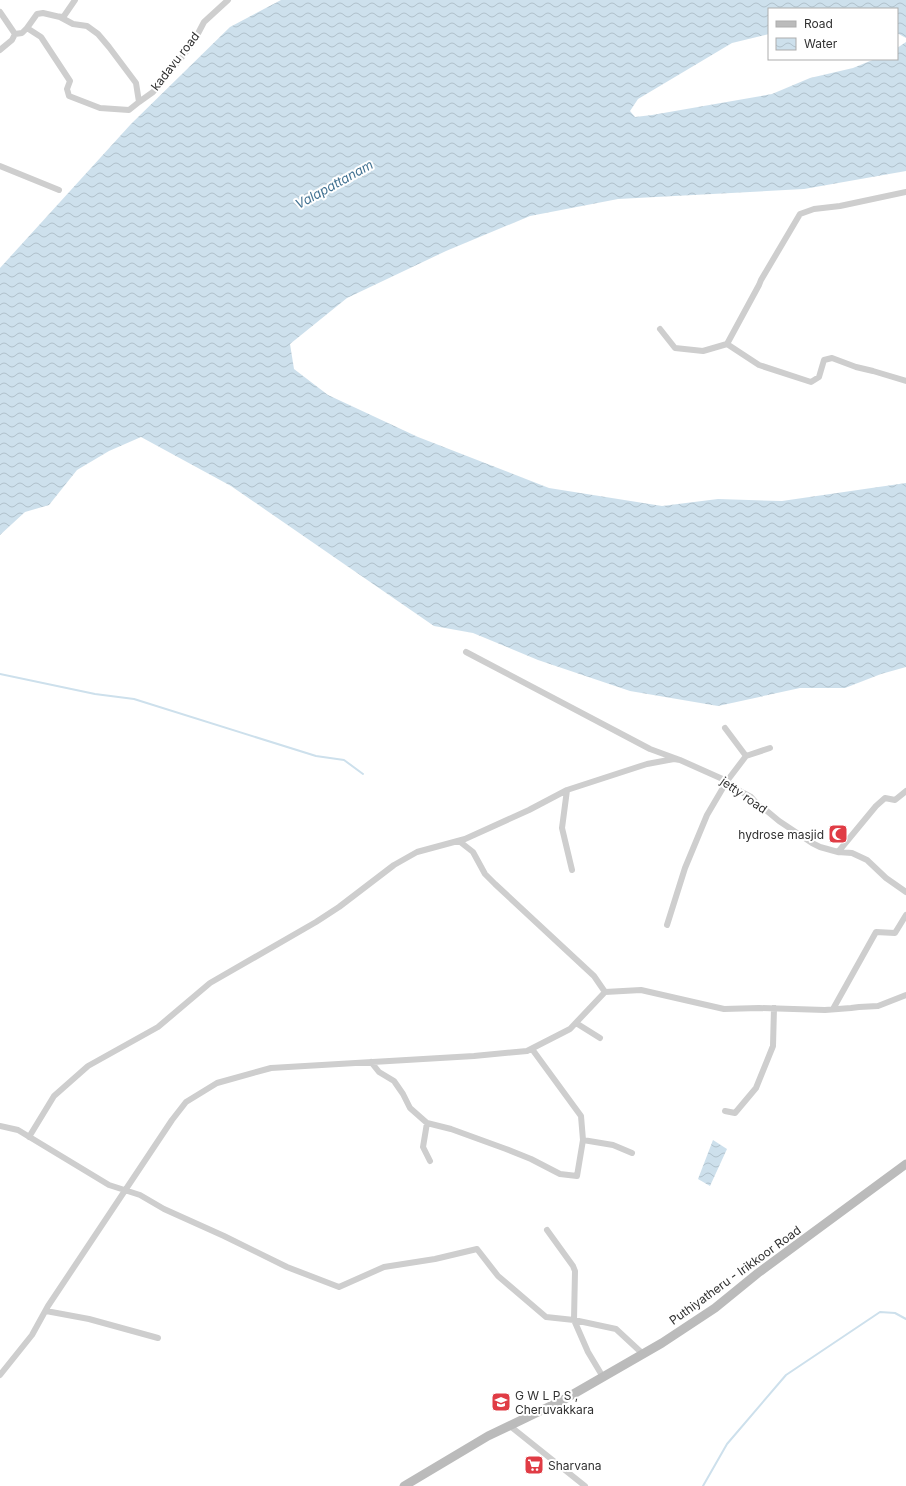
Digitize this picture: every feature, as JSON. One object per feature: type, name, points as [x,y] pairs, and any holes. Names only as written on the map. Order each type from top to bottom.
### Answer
[{"type":"main road","name":"Puthiyatheru - Irikkoor Road","points":[[404,1486],[488,1436],[563,1400],[643,1354],[715,1308],[758,1273],[906,1164]]},
{"type":"street","points":[[60,17],[64,16],[75,0]]},
{"type":"street","name":"kadavu road","points":[[27,28],[37,14],[43,13],[60,17],[73,24],[86,26],[98,34],[136,83],[140,102],[153,92],[162,82],[193,43],[204,22],[228,0]]},
{"type":"street","points":[[0,12],[15,34]]},
{"type":"street","points":[[15,34],[22,33],[27,28],[41,37],[70,81],[67,89],[69,96],[106,109],[129,110],[140,102]]},
{"type":"street","points":[[0,50],[12,40],[15,34]]},
{"type":"street","points":[[0,166],[59,190]]},
{"type":"street","points":[[660,329],[675,348],[703,351],[727,344],[760,285],[761,280],[800,214],[814,209],[833,207],[906,192]]},
{"type":"street","points":[[727,344],[759,365],[811,382],[819,377],[824,360],[832,358],[856,367],[906,381]]},
{"type":"street","name":"jetty road","points":[[466,652],[650,749],[680,760],[727,781],[734,788],[751,797],[758,805],[779,821],[812,843],[838,852],[852,853],[867,860],[886,878],[906,892]]},
{"type":"street","points":[[725,728],[746,756]]},
{"type":"street","points":[[667,925],[686,868],[707,815],[727,781],[746,756],[770,748]]},
{"type":"street","points":[[29,1137],[54,1096],[88,1066],[158,1027],[210,983],[226,973],[257,958],[316,922],[339,907],[394,865],[417,852],[459,841],[529,810],[567,790],[647,764],[674,759],[680,760]]},
{"type":"street","points":[[567,790],[562,828],[572,870]]},
{"type":"street","points":[[838,852],[876,806],[885,798],[895,800],[906,792]]},
{"type":"street","points":[[459,841],[472,852],[485,874],[494,884],[594,976],[606,992]]},
{"type":"street","points":[[833,1009],[876,932],[895,933],[906,915]]},
{"type":"street","points":[[0,1375],[32,1335],[46,1311],[172,1120],[186,1102],[217,1083],[271,1068],[527,1052],[570,1029],[606,992],[641,990],[724,1009],[833,1009],[878,1006],[906,995]]},
{"type":"street","points":[[725,1111],[735,1114],[756,1088],[773,1046],[774,1008]]},
{"type":"street","points":[[576,1023],[600,1038]]},
{"type":"street","points":[[371,1062],[379,1072],[394,1081],[410,1108],[426,1123],[451,1129],[506,1149],[531,1159],[560,1174],[577,1176],[583,1140],[581,1116],[532,1049]]},
{"type":"street","points":[[426,1123],[423,1147],[430,1161]]},
{"type":"street","points":[[0,1126],[18,1130],[109,1185],[140,1195],[164,1209],[287,1267],[339,1287],[384,1267],[435,1259],[477,1249],[498,1276],[546,1317],[574,1320],[616,1329],[643,1354]]},
{"type":"street","points":[[583,1140],[613,1145],[632,1153]]},
{"type":"street","points":[[547,1230],[575,1271],[574,1320],[588,1352],[603,1377]]},
{"type":"street","points":[[46,1311],[89,1319],[158,1338]]},
{"type":"street","points":[[510,1426],[585,1486]]},
{"type":"water","name":"Valapattanam","points":[[281,0],[906,0],[906,38],[898,34],[898,8],[768,8],[768,34],[732,43],[638,99],[630,111],[635,117],[652,115],[772,94],[810,78],[853,68],[873,60],[898,60],[898,47],[906,42],[906,171],[804,189],[618,199],[530,216],[446,251],[347,298],[290,344],[294,369],[328,395],[418,437],[549,488],[662,506],[718,499],[782,501],[906,483],[906,667],[881,674],[845,688],[800,688],[718,706],[630,691],[538,660],[473,633],[434,626],[231,486],[141,437],[109,451],[77,470],[49,505],[25,512],[0,535],[0,268],[131,124],[230,27]]},
{"type":"water","points":[[713,1140],[727,1149],[710,1186],[698,1179]]},
{"type":"waterway","points":[[0,674],[95,694],[134,699],[316,756],[344,760],[363,774]]},
{"type":"waterway","points":[[703,1486],[727,1444],[786,1375],[880,1312],[895,1313],[906,1319]]},
{"type":"place","name":"hydrose masjid","points":[[838,834]]},
{"type":"place","name":"G W L P S , Cheruvakkara","points":[[501,1402]]},
{"type":"place","name":"Sharvana","points":[[534,1465]]}]
